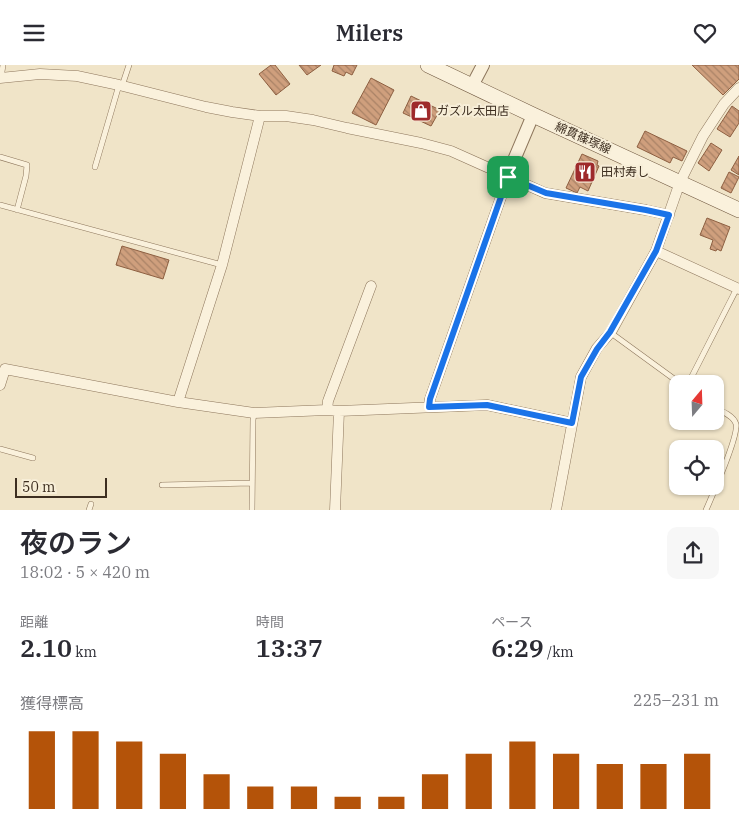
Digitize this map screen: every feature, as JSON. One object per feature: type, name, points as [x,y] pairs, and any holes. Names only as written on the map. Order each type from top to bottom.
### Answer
[{"type":"main road","name":"綿貫篠塚線","points":[[428,65],[739,210]]},
{"type":"street","points":[[472,87],[483,65]]},
{"type":"street","points":[[0,78],[40,74],[77,76],[232,112],[313,120],[437,146],[546,193],[669,215]]},
{"type":"street","points":[[556,510],[581,377],[597,349],[610,332],[656,251],[680,182],[703,136],[724,104],[739,88]]},
{"type":"street","points":[[429,407],[430,399],[510,167],[533,115]]},
{"type":"street","points":[[178,402],[222,265],[260,116]]},
{"type":"street","points":[[656,251],[738,289]]},
{"type":"street","points":[[327,410],[328,401],[371,286]]},
{"type":"street","points":[[0,385],[5,369],[178,402],[254,413],[487,405],[572,423]]},
{"type":"street","points":[[335,510],[339,411]]},
{"type":"lane","points":[[0,78],[2,65]]},
{"type":"lane","points":[[95,167],[120,85],[129,65]]},
{"type":"lane","points":[[0,157],[27,165],[17,210]]},
{"type":"lane","points":[[0,205],[222,265]]},
{"type":"lane","points":[[693,375],[738,289]]},
{"type":"lane","points":[[610,332],[669,375]]},
{"type":"lane","points":[[252,510],[254,413]]},
{"type":"lane","points":[[706,510],[735,438],[736,424],[731,417],[724,413]]},
{"type":"lane","points":[[0,449],[33,458]]},
{"type":"lane","points":[[162,485],[252,483]]},
{"type":"building","points":[[271,65],[275,65],[290,84],[276,95],[259,74]]},
{"type":"building","points":[[299,65],[321,65],[307,75]]},
{"type":"building","points":[[334,65],[357,65],[352,75],[346,72],[344,76],[332,71]]},
{"type":"building","points":[[692,65],[739,65],[739,79],[723,95]]},
{"type":"building","points":[[371,78],[394,90],[376,125],[352,113]]},
{"type":"building","points":[[411,96],[440,110],[431,126],[403,113]]},
{"type":"building","points":[[732,106],[739,111],[739,123],[730,137],[717,129]]},
{"type":"building","points":[[645,131],[687,151],[682,161],[673,157],[670,163],[637,147]]},
{"type":"building","points":[[711,143],[722,150],[709,171],[698,163]]},
{"type":"building","points":[[582,154],[598,161],[597,165],[599,166],[588,191],[580,187],[577,193],[566,188]]},
{"type":"building","points":[[739,156],[739,175],[731,170]]},
{"type":"building","points":[[729,172],[739,177],[731,193],[721,188]]},
{"type":"building","points":[[707,218],[730,227],[721,251],[710,249],[713,240],[700,235]]},
{"type":"building","points":[[122,246],[169,260],[163,279],[116,265]]},
{"type":"place","name":"ガズル太田店","points":[[421,111]]},
{"type":"place","name":"田村寿し","points":[[585,172]]},
{"type":"route","points":[[508,177],[546,193],[669,215],[656,251],[610,332],[597,349],[581,377],[572,423],[487,405],[429,407],[430,399],[508,177]]}]
